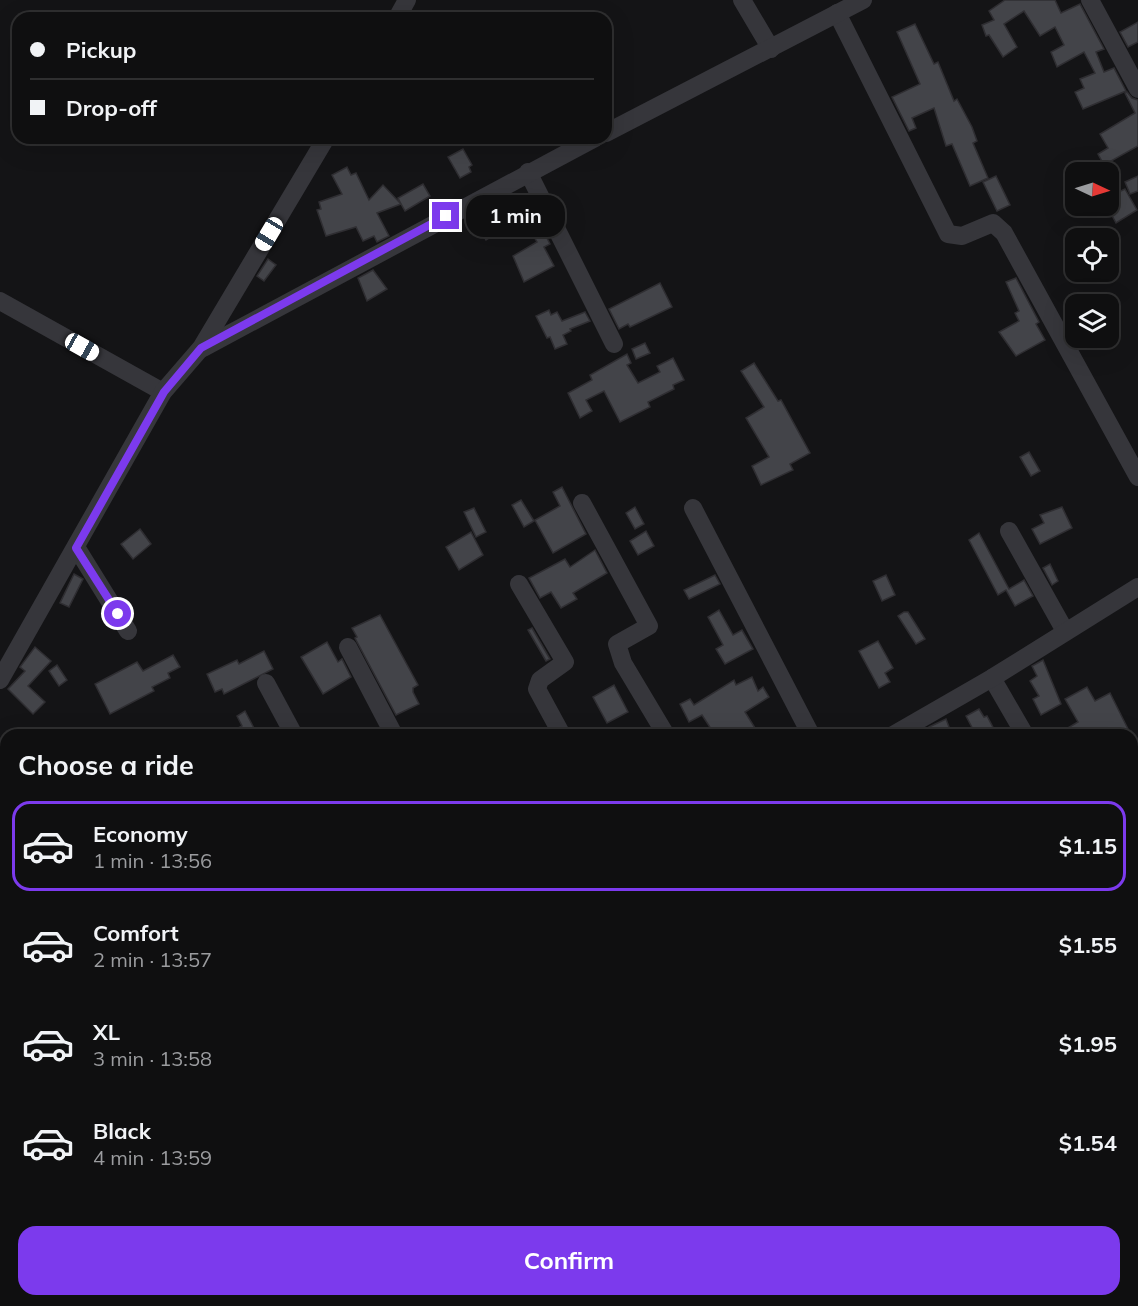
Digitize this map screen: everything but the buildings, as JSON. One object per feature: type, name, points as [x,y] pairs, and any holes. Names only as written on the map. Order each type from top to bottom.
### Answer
[{"type":"street","points":[[742,0],[771,49]]},
{"type":"street","points":[[612,130],[863,0]]},
{"type":"street","points":[[1090,0],[1138,89]]},
{"type":"street","points":[[837,13],[948,234],[962,236],[993,223],[1004,233],[1138,477]]},
{"type":"street","points":[[0,680],[164,392],[201,348],[322,144]]},
{"type":"street","points":[[201,348],[583,144]]},
{"type":"street","points":[[528,172],[614,344]]},
{"type":"street","points":[[0,301],[164,392]]},
{"type":"street","points":[[582,503],[649,626],[618,644],[623,663],[662,729]]},
{"type":"street","points":[[693,508],[808,729]]},
{"type":"street","points":[[1009,531],[1065,631]]},
{"type":"street","points":[[76,548],[128,631]]},
{"type":"street","points":[[519,584],[566,662],[540,680],[537,689],[558,729]]},
{"type":"street","points":[[903,729],[992,678],[1138,587]]},
{"type":"street","points":[[348,647],[391,729]]},
{"type":"street","points":[[992,678],[1022,729]]},
{"type":"street","points":[[266,683],[291,729]]},
{"type":"route","points":[[118,614],[76,548],[164,392],[201,348],[446,216]]}]
